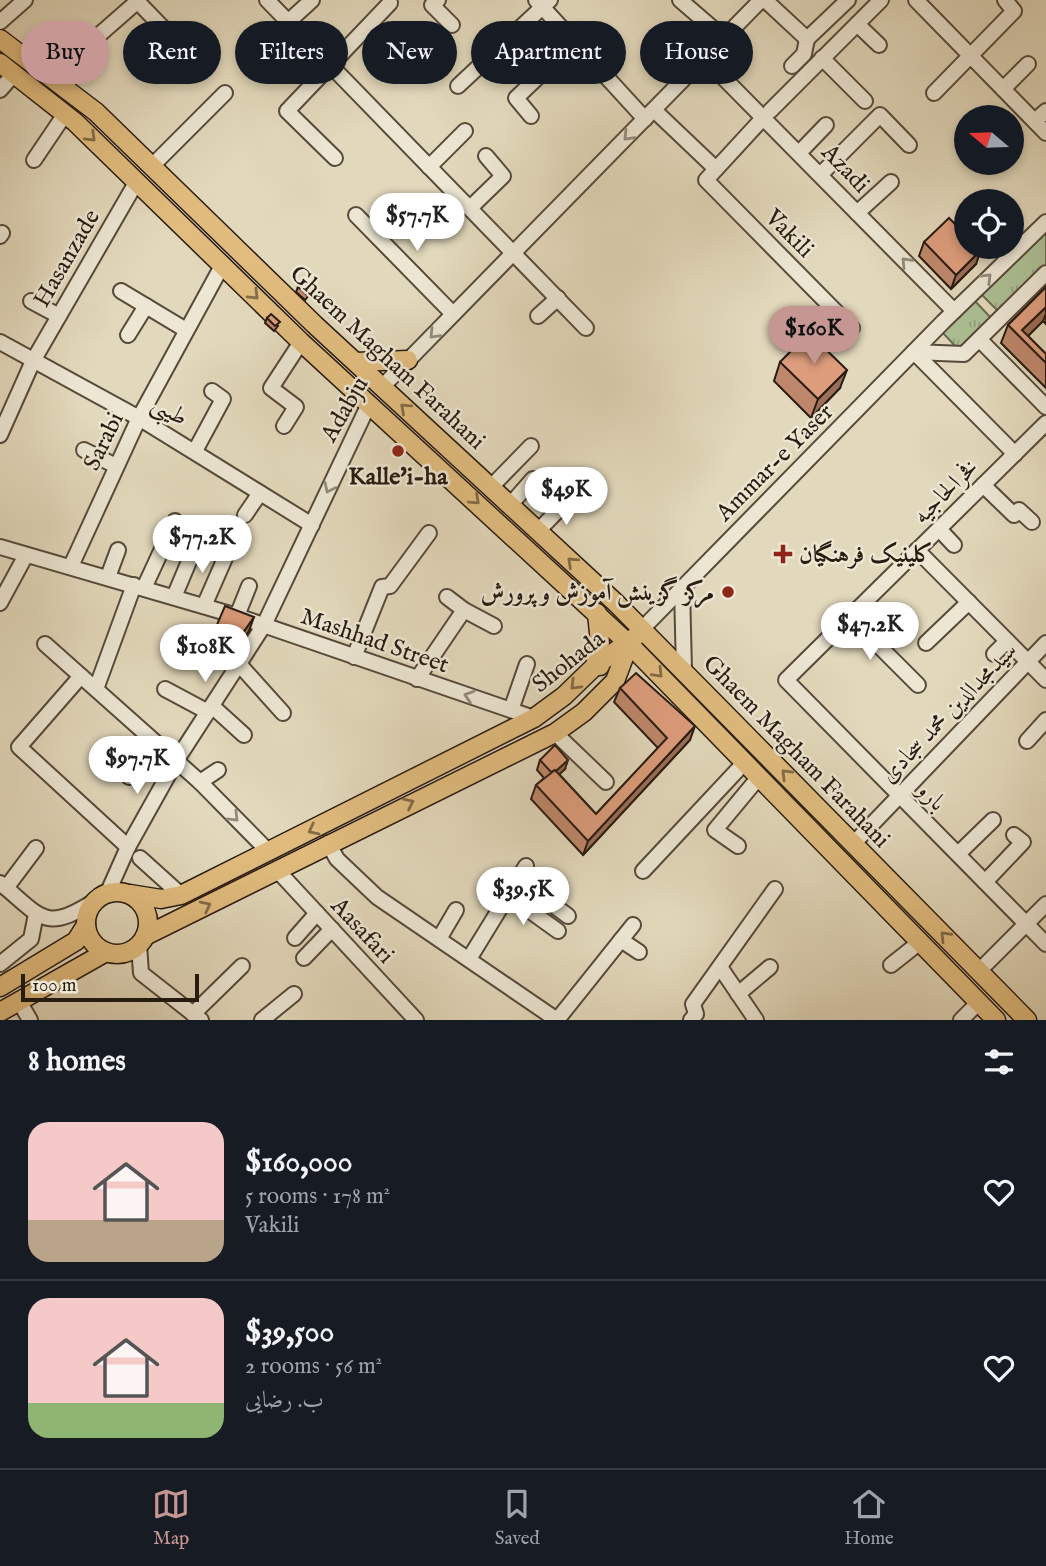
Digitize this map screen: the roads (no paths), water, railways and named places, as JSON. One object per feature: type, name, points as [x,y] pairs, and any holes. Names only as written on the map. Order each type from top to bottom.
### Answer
[{"type":"main road","name":"Ghaem Magham Farahani","points":[[0,39],[21,54]]},
{"type":"main road","name":"Ghaem Magham Farahani","points":[[7,69],[65,114],[301,342],[597,613],[996,1020]]},
{"type":"main road","name":"Ghaem Magham Farahani","points":[[61,84],[96,112],[382,387],[642,629],[1027,1020]]},
{"type":"main road","points":[[356,362],[408,360]]},
{"type":"main road","name":"Adabju","points":[[369,404],[382,387]]},
{"type":"main road","points":[[597,613],[600,643],[595,666],[609,668],[615,681]]},
{"type":"main road","points":[[629,644],[642,629]]},
{"type":"main road","name":"Shohada","points":[[130,894],[161,899],[181,895],[269,852],[534,718],[564,696],[595,666],[629,644]]},
{"type":"main road","name":"Shohada","points":[[142,941],[276,870],[555,733],[584,712],[615,681],[629,644]]},
{"type":"main road","points":[[0,987],[76,942],[86,925],[88,911],[102,896],[130,894],[146,912],[148,922],[142,941],[124,954],[106,953],[0,1013]]},
{"type":"main road","points":[[86,925],[92,942],[106,953]]},
{"type":"street","points":[[0,22],[25,0]]},
{"type":"street","points":[[267,0],[287,21]]},
{"type":"street","points":[[289,21],[312,0]]},
{"type":"street","points":[[438,0],[432,5],[448,21]]},
{"type":"street","points":[[680,0],[704,21]]},
{"type":"street","points":[[763,0],[807,39]]},
{"type":"street","name":"Adabju","points":[[741,21],[763,0]]},
{"type":"street","points":[[792,66],[804,54],[807,39],[848,0]]},
{"type":"street","points":[[617,84],[716,169],[881,0]]},
{"type":"street","points":[[916,0],[1046,132]]},
{"type":"street","points":[[934,93],[1014,11],[1005,0]]},
{"type":"street","points":[[109,26],[138,1],[157,21]]},
{"type":"street","points":[[457,74],[461,83],[542,2],[557,21]]},
{"type":"street","points":[[348,46],[390,3]]},
{"type":"street","points":[[825,23],[842,39]]},
{"type":"street","points":[[857,24],[879,45]]},
{"type":"street","points":[[822,58],[864,101]]},
{"type":"street","points":[[1003,89],[1028,64]]},
{"type":"street","points":[[0,90],[7,69]]},
{"type":"street","points":[[312,84],[287,111],[335,158]]},
{"type":"street","points":[[348,84],[586,328]]},
{"type":"street","points":[[531,84],[516,98],[531,116]]},
{"type":"street","name":"Adabju","points":[[382,387],[678,84]]},
{"type":"street","name":"Azadi","points":[[733,84],[767,114],[799,153],[954,311]]},
{"type":"street","points":[[152,166],[225,93]]},
{"type":"street","points":[[1035,121],[1046,111]]},
{"type":"street","points":[[34,160],[65,114]]},
{"type":"street","points":[[820,175],[880,115],[909,145]]},
{"type":"street","points":[[799,153],[826,125]]},
{"type":"street","points":[[429,167],[465,131]]},
{"type":"street","points":[[470,208],[503,176],[486,156]]},
{"type":"street","name":"Vakili","points":[[716,169],[706,180],[852,328]]},
{"type":"street","name":"Hasanzade","points":[[0,435],[3,416],[137,181]]},
{"type":"street","points":[[857,213],[891,182]]},
{"type":"street","points":[[356,215],[453,314]]},
{"type":"street","name":"Ammar-e Yaser","points":[[642,629],[939,326],[1046,222]]},
{"type":"street","name":"Sarabi","points":[[71,566],[139,418],[223,264]]},
{"type":"street","points":[[914,352],[957,356],[969,351],[1046,273]]},
{"type":"street","points":[[121,291],[186,330]]},
{"type":"street","points":[[538,316],[558,298]]},
{"type":"street","points":[[31,301],[59,316]]},
{"type":"street","points":[[128,335],[146,306]]},
{"type":"street","points":[[980,340],[1046,407]]},
{"type":"street","name":"طیبی","points":[[0,342],[139,418],[312,525]]},
{"type":"street","points":[[284,426],[296,407],[271,388],[301,342]]},
{"type":"street","points":[[914,352],[1015,454]]},
{"type":"street","points":[[195,451],[223,399],[212,391]]},
{"type":"street","name":"Adabju","points":[[102,896],[176,761],[264,625],[369,404]]},
{"type":"street","name":"فخرالحاجیه","points":[[786,680],[1046,423]]},
{"type":"street","points":[[491,487],[531,446]]},
{"type":"street","points":[[84,450],[116,466]]},
{"type":"street","points":[[510,505],[533,479]]},
{"type":"street","points":[[983,485],[1014,515],[1019,510],[1032,523]]},
{"type":"street","points":[[246,515],[260,493]]},
{"type":"street","points":[[538,531],[568,499]]},
{"type":"street","points":[[96,689],[139,586],[175,521]]},
{"type":"street","points":[[939,529],[954,545]]},
{"type":"street","points":[[354,657],[382,587],[390,586],[429,533]]},
{"type":"street","points":[[174,597],[198,540]]},
{"type":"street","name":"Mashhad Street","points":[[0,548],[71,566],[237,616],[534,718]]},
{"type":"street","points":[[204,606],[229,549]]},
{"type":"street","points":[[108,577],[118,550]]},
{"type":"street","points":[[917,550],[1046,680]]},
{"type":"street","points":[[0,603],[26,555]]},
{"type":"street","points":[[237,616],[249,586]]},
{"type":"street","points":[[682,588],[684,671]]},
{"type":"street","points":[[447,597],[464,610],[494,626]]},
{"type":"street","points":[[926,643],[969,602]]},
{"type":"street","points":[[417,679],[464,610]]},
{"type":"street","points":[[856,610],[881,634],[875,642],[918,685]]},
{"type":"street","points":[[994,654],[1007,641]]},
{"type":"street","name":"سیدمجدالدین محمد سجادی","points":[[854,844],[1046,643]]},
{"type":"street","points":[[45,644],[200,782],[269,852]]},
{"type":"street","points":[[239,664],[283,713]]},
{"type":"street","points":[[512,710],[527,664]]},
{"type":"street","points":[[81,676],[19,747],[128,847]]},
{"type":"street","name":"بارو","points":[[786,680],[1046,944]]},
{"type":"street","points":[[166,689],[210,709],[244,735]]},
{"type":"street","points":[[1027,740],[1046,720]]},
{"type":"street","points":[[555,733],[606,782]]},
{"type":"street","points":[[129,777],[157,744]]},
{"type":"street","points":[[643,871],[745,762]]},
{"type":"street","points":[[200,782],[218,770]]},
{"type":"street","points":[[738,846],[715,830],[759,777]]},
{"type":"street","points":[[958,854],[993,820]]},
{"type":"street","points":[[985,882],[1023,842],[1014,835]]},
{"type":"street","points":[[328,844],[337,859],[377,897],[557,1020],[632,925]]},
{"type":"street","points":[[36,848],[3,886],[36,914],[47,918],[65,918],[102,896]]},
{"type":"street","points":[[141,859],[181,895]]},
{"type":"street","points":[[469,958],[526,866]]},
{"type":"street","name":"Aasafari","points":[[276,870],[416,1020]]},
{"type":"street","points":[[518,879],[568,916]]},
{"type":"street","points":[[691,1020],[696,1014],[693,1004],[775,889]]},
{"type":"street","points":[[508,895],[558,931]]},
{"type":"street","points":[[979,971],[1046,904]]},
{"type":"street","points":[[439,939],[456,910]]},
{"type":"street","points":[[6,960],[31,939],[36,914]]},
{"type":"street","points":[[295,938],[317,914]]},
{"type":"street","points":[[304,958],[332,929]]},
{"type":"street","points":[[621,940],[639,952]]},
{"type":"street","points":[[142,941],[138,966],[142,973],[197,1017],[242,966]]},
{"type":"street","points":[[891,965],[920,942]]},
{"type":"street","points":[[6,960],[49,958]]},
{"type":"street","points":[[720,967],[756,1020]]},
{"type":"street","points":[[738,994],[770,967]]},
{"type":"street","points":[[262,1020],[294,994]]},
{"type":"street","points":[[19,1001],[30,1020]]},
{"type":"street","points":[[961,1020],[979,1002]]},
{"type":"place","name":"Kalle'i-ha","points":[[398,451]]},
{"type":"place","name":"کلینیک فرهنگیان","points":[[783,554]]},
{"type":"place","name":"مرکز گزینش آموزش و پرورش","points":[[728,592]]}]
